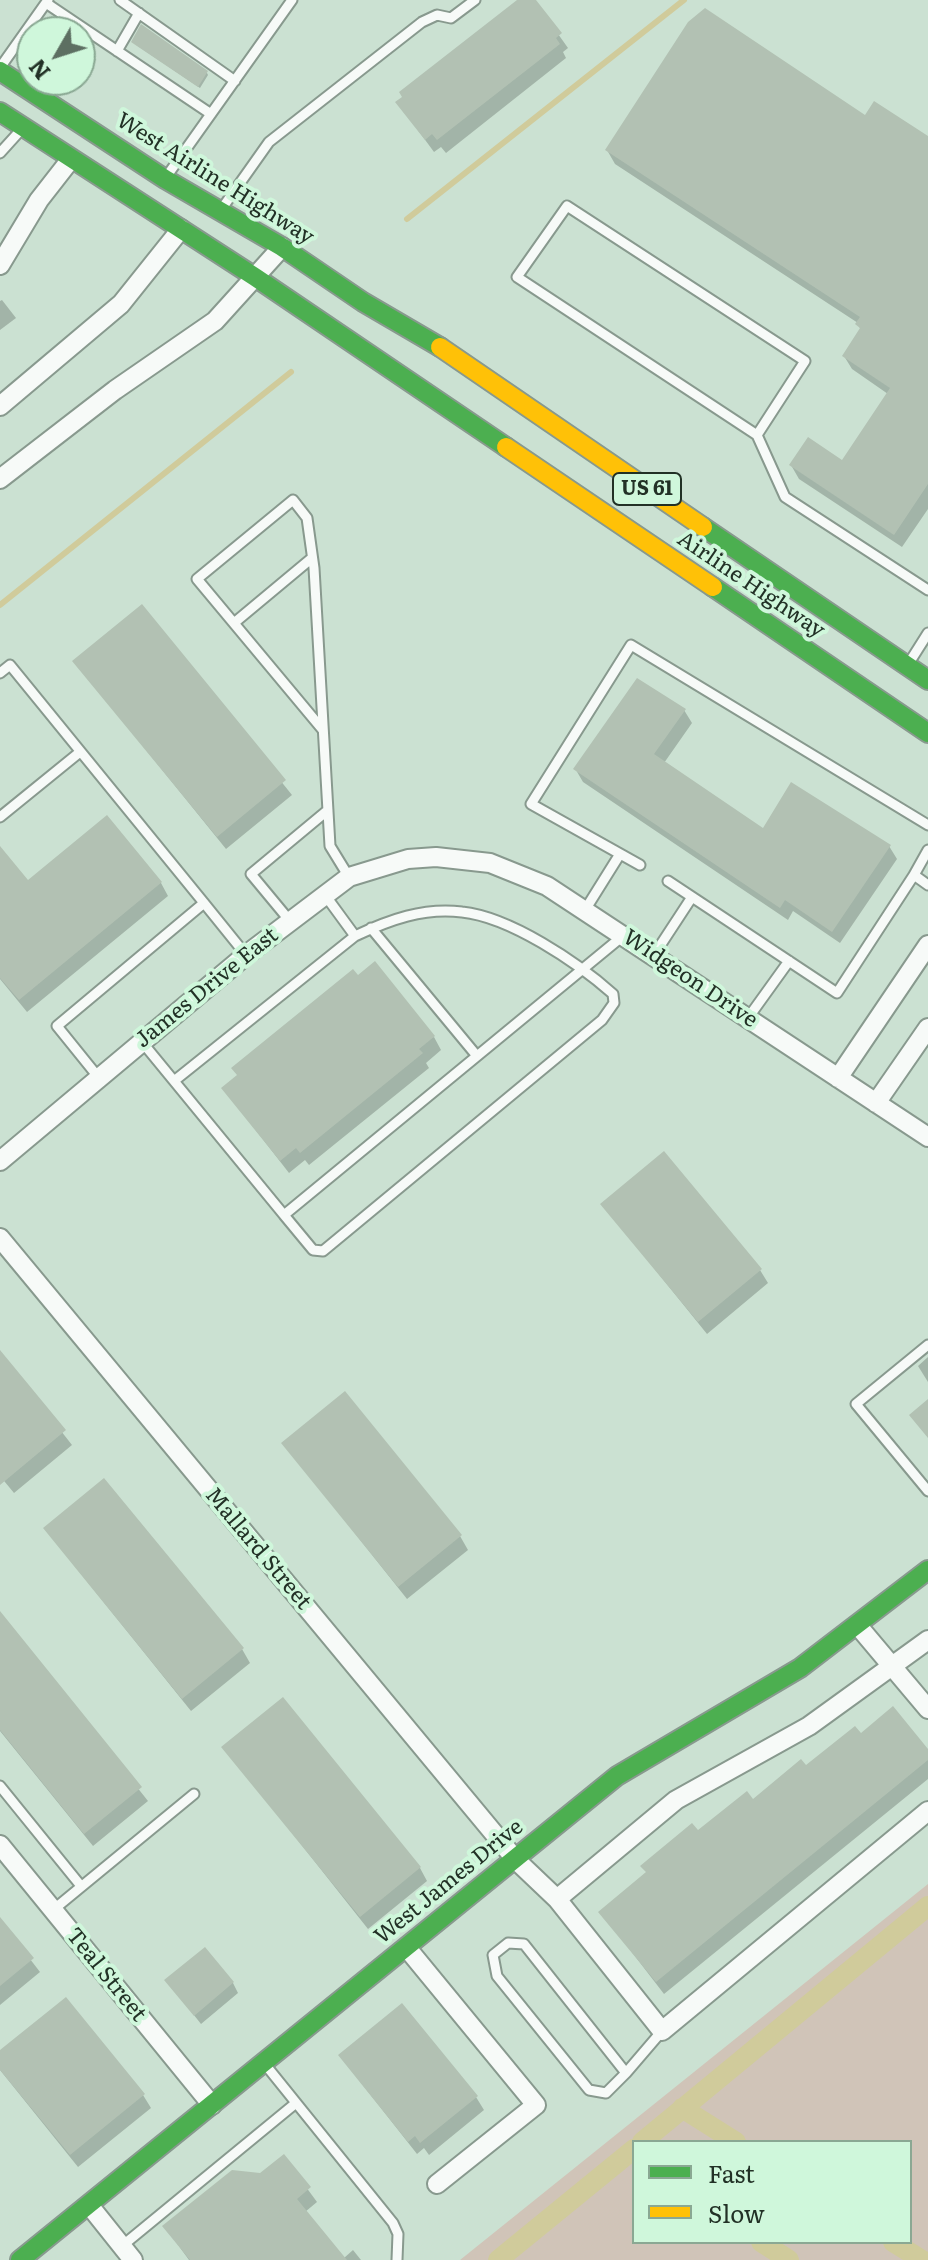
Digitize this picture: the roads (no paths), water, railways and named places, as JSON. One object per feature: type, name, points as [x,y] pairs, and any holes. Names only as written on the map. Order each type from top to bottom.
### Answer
[{"type":"main road","name":"West Airline Highway","points":[[0,69],[165,179],[282,247],[363,302]]},
{"type":"main road","name":"US 61","points":[[0,112],[255,277]]},
{"type":"main road","name":"Airline Highway","points":[[255,277],[308,316],[928,733]]},
{"type":"main road","name":"Airline Highway","points":[[363,302],[443,349],[928,680]]},
{"type":"main road","name":"West James Drive","points":[[30,2257],[89,2205],[617,1776],[662,1744],[781,1680],[859,1627],[928,1570]]},
{"type":"street","points":[[0,265],[39,200],[71,159]]},
{"type":"street","points":[[0,406],[121,304],[181,229]]},
{"type":"street","points":[[0,479],[115,390],[215,321],[282,247]]},
{"type":"street","name":"James Drive East","points":[[0,1161],[246,955],[349,877],[408,859],[436,857]]},
{"type":"street","name":"Widgeon Drive","points":[[436,857],[490,863],[547,886],[927,1135]]},
{"type":"street","points":[[838,1078],[928,945]]},
{"type":"street","points":[[912,969],[928,981]]},
{"type":"street","points":[[876,1103],[928,1028]]},
{"type":"street","name":"Mallard Street","points":[[0,1238],[516,1860],[557,1899],[662,2031]]},
{"type":"street","points":[[859,1627],[928,1709]]},
{"type":"street","points":[[557,1899],[676,1800],[809,1726],[928,1640]]},
{"type":"street","points":[[662,2031],[928,1811]]},
{"type":"street","name":"Teal Street","points":[[0,1845],[212,2105]]},
{"type":"street","points":[[407,1948],[536,2105],[437,2184]]},
{"type":"street","points":[[89,2205],[128,2253]]},
{"type":"lane","points":[[120,0],[176,40],[198,61],[235,81]]},
{"type":"lane","points":[[165,179],[292,0]]},
{"type":"lane","points":[[221,210],[269,142],[422,22],[437,15],[451,18],[475,0]]},
{"type":"lane","points":[[0,69],[47,2],[117,51],[141,61],[180,87],[211,114]]},
{"type":"lane","points":[[117,51],[139,13]]},
{"type":"lane","points":[[153,38],[159,28]]},
{"type":"lane","points":[[170,50],[176,40]]},
{"type":"lane","points":[[0,153],[23,127]]},
{"type":"lane","points":[[757,435],[805,361],[567,206],[517,277],[757,435],[785,497],[928,590]]},
{"type":"lane","points":[[323,730],[197,579],[293,500],[307,518],[312,558],[323,730],[330,846],[349,877]]},
{"type":"lane","points":[[234,623],[312,558]]},
{"type":"lane","points":[[907,666],[928,633]]},
{"type":"lane","points":[[640,865],[531,804],[631,645],[928,825]]},
{"type":"lane","points":[[0,673],[10,665],[246,955]]},
{"type":"lane","points":[[0,817],[80,752]]},
{"type":"lane","points":[[290,921],[251,874],[328,810]]},
{"type":"lane","points":[[668,881],[837,993],[928,850]]},
{"type":"lane","points":[[585,910],[620,854]]},
{"type":"lane","points":[[914,875],[928,885]]},
{"type":"lane","points":[[325,895],[355,936]]},
{"type":"lane","points":[[654,955],[692,897]]},
{"type":"lane","points":[[99,1078],[57,1026],[204,903]]},
{"type":"lane","points":[[142,1042],[174,1081],[284,1215],[313,1250],[323,1251],[602,1020],[614,1003],[613,994],[584,968],[514,929],[463,912],[414,913],[355,936],[174,1081]]},
{"type":"lane","points":[[371,928],[477,1056]]},
{"type":"lane","points":[[284,1215],[624,935]]},
{"type":"lane","points":[[748,1018],[789,961]]},
{"type":"lane","points":[[928,1345],[856,1404],[928,1491]]},
{"type":"lane","points":[[0,1786],[81,1886]]},
{"type":"lane","points":[[53,1910],[194,1794]]},
{"type":"lane","points":[[626,2073],[524,1944],[508,1943],[493,1955],[497,1976],[589,2090],[606,2093],[626,2073],[662,2031]]},
{"type":"lane","points":[[264,2063],[393,2223],[398,2234],[397,2260]]},
{"type":"lane","points":[[128,2253],[296,2103]]},
{"type":"waterway","points":[[407,219],[684,0]]},
{"type":"waterway","points":[[0,605],[291,372]]},
{"type":"waterway","points":[[644,2140],[928,1906]]},
{"type":"waterway","points":[[682,2108],[733,2140]]},
{"type":"waterway","points":[[498,2260],[632,2151]]},
{"type":"waterway","points":[[764,2244],[789,2260]]},
{"type":"waterway","points":[[896,2244],[922,2260]]}]
